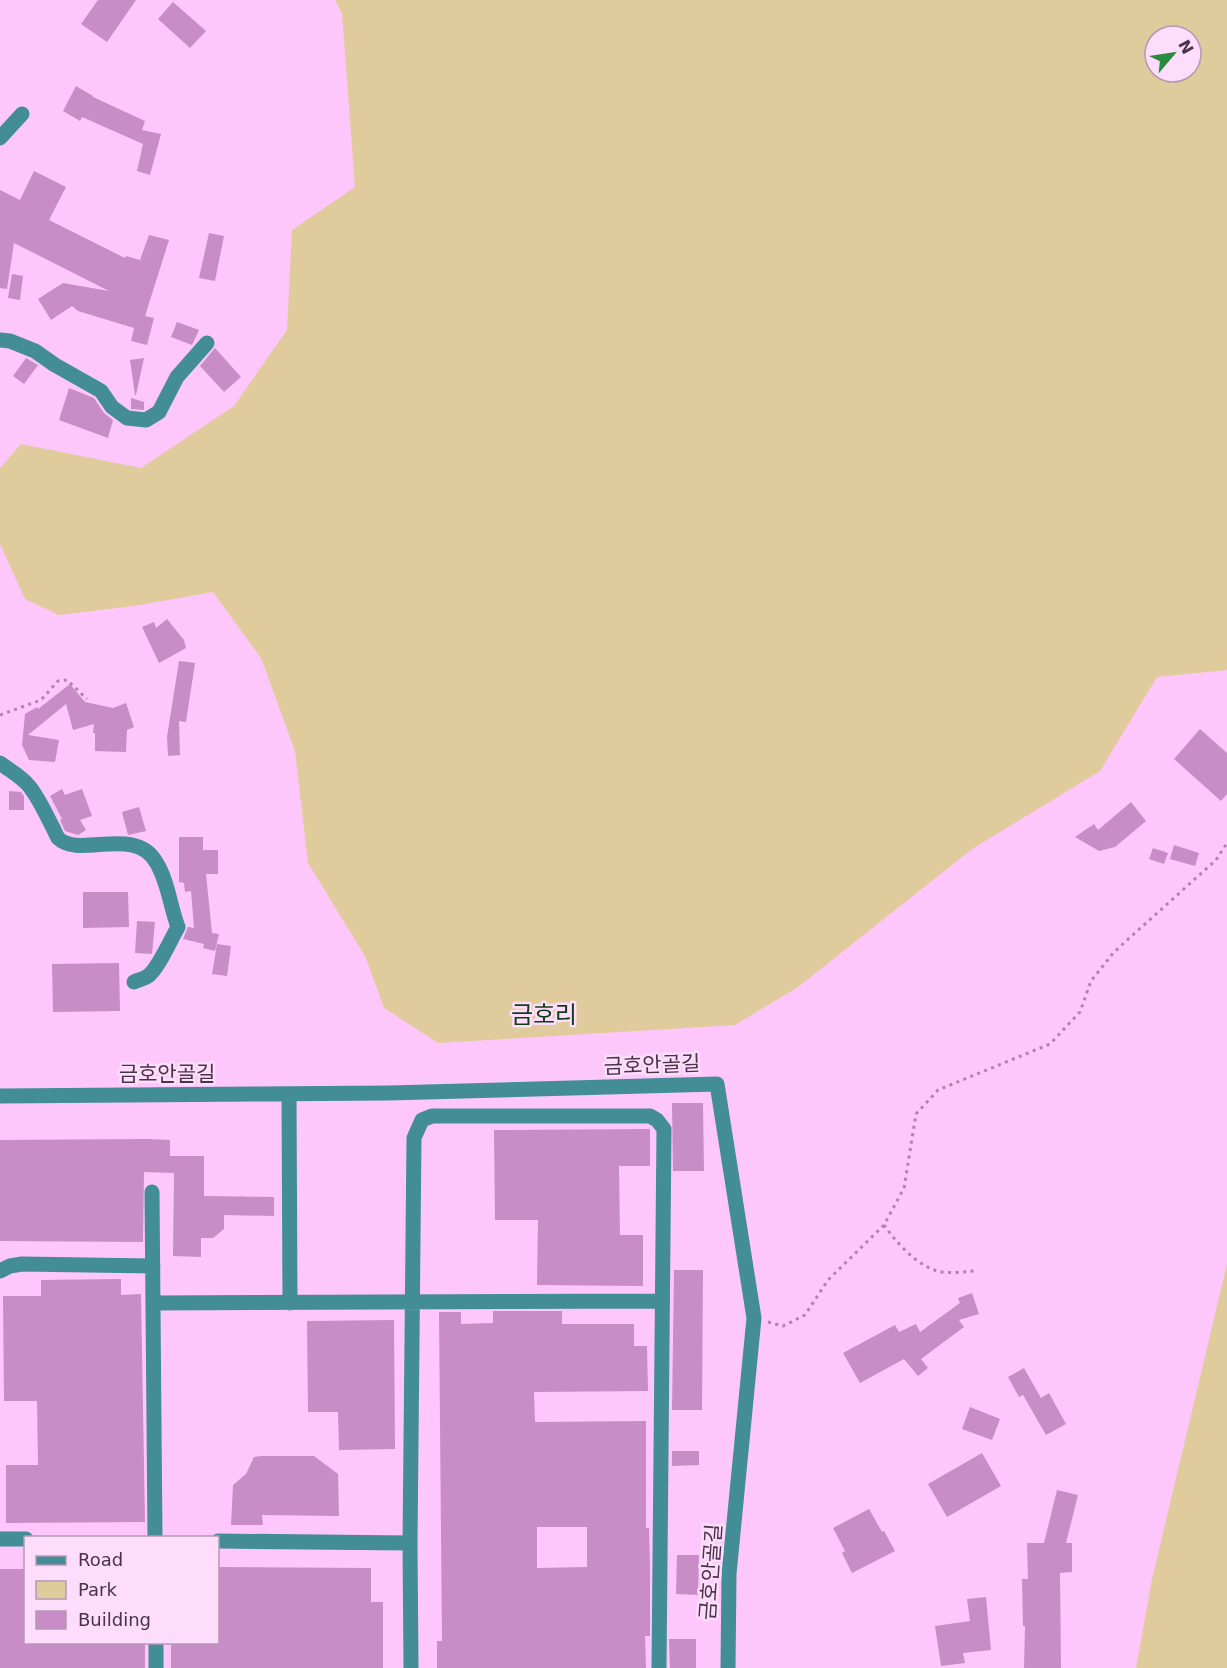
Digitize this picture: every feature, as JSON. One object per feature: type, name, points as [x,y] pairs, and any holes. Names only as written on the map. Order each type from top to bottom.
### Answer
[{"type":"street","points":[[0,138],[22,114]]},
{"type":"street","points":[[0,340],[35,351],[101,391],[112,407],[127,417],[146,420],[159,412],[177,377],[207,343]]},
{"type":"street","points":[[0,763],[28,784],[58,838],[69,843],[94,845],[123,843],[146,849],[156,861],[178,927],[158,965],[148,976],[134,982]]},
{"type":"street","name":"금호안골길","points":[[0,1096],[389,1093],[717,1084],[754,1318],[729,1575],[728,1668]]},
{"type":"street","points":[[289,1094],[291,1303]]},
{"type":"street","points":[[411,1668],[414,1138],[422,1120],[432,1116],[650,1116],[657,1120],[664,1129],[659,1668]]},
{"type":"street","points":[[152,1192],[155,1536]]},
{"type":"street","points":[[0,1271],[22,1264],[153,1266]]},
{"type":"street","points":[[153,1303],[662,1301]]},
{"type":"street","points":[[0,1539],[24,1539]]},
{"type":"street","points":[[219,1541],[410,1543]]},
{"type":"street","points":[[156,1644],[156,1668]]},
{"type":"path","points":[[0,715],[41,700],[58,681],[67,681],[87,699]]},
{"type":"path","points":[[754,1318],[783,1326],[805,1315],[828,1280],[884,1225],[904,1188],[916,1114],[938,1090],[1050,1044],[1080,1012],[1091,981],[1114,952],[1216,860],[1227,843]]},
{"type":"path","points":[[884,1225],[895,1240],[935,1271],[974,1272]]},
{"type":"green space","points":[[335,0],[1227,0],[1227,670],[1157,677],[1100,771],[972,849],[798,987],[735,1025],[438,1043],[384,1008],[365,956],[308,863],[295,751],[261,658],[213,592],[134,606],[59,615],[25,599],[0,544],[0,468],[21,444],[141,468],[234,406],[287,330],[292,230],[355,187],[342,13]]},
{"type":"green space","points":[[1227,1264],[1227,1668],[1136,1668],[1152,1579]]},
{"type":"building","points":[[98,0],[136,0],[107,42],[81,24]]},
{"type":"building","points":[[173,2],[206,31],[190,48],[158,19]]},
{"type":"building","points":[[76,86],[93,97],[145,121],[142,130],[161,134],[150,175],[137,171],[143,144],[82,117],[80,121],[63,111]]},
{"type":"building","points":[[34,171],[66,187],[49,220],[125,258],[126,256],[140,260],[149,235],[169,240],[145,316],[154,318],[147,345],[131,341],[134,328],[78,311],[72,306],[51,320],[38,299],[63,283],[109,291],[14,243],[7,289],[0,288],[0,190],[20,200]]},
{"type":"building","points":[[209,233],[224,236],[215,281],[199,278]]},
{"type":"building","points":[[12,274],[23,276],[20,300],[8,298]]},
{"type":"building","points":[[177,322],[199,330],[192,345],[171,337]]},
{"type":"building","points":[[215,348],[241,377],[224,392],[200,366]]},
{"type":"building","points":[[26,358],[38,365],[24,384],[13,376]]},
{"type":"building","points":[[144,358],[136,395],[135,395],[130,360]]},
{"type":"building","points":[[69,388],[94,398],[104,413],[113,420],[108,438],[59,420]]},
{"type":"building","points":[[131,398],[144,402],[144,410],[131,409]]},
{"type":"building","points":[[167,619],[184,640],[186,648],[159,663],[142,627],[154,622],[156,628]]},
{"type":"building","points":[[179,661],[195,663],[186,722],[179,721],[180,755],[168,756],[167,737]]},
{"type":"building","points":[[70,684],[85,702],[113,708],[126,703],[134,727],[127,730],[126,752],[95,751],[94,724],[73,730],[66,704],[28,735],[59,740],[55,762],[29,760],[22,745],[25,714],[37,707],[38,709]]},
{"type":"building","points":[[1200,729],[1227,753],[1227,794],[1221,801],[1174,759]]},
{"type":"building","points":[[62,789],[65,795],[82,789],[92,816],[80,820],[86,830],[78,835],[65,831],[60,820],[62,819],[50,796]]},
{"type":"building","points":[[9,791],[21,792],[24,796],[24,810],[9,810]]},
{"type":"building","points":[[1131,802],[1146,821],[1115,847],[1099,851],[1075,837],[1094,824],[1098,830]]},
{"type":"building","points":[[139,807],[146,831],[128,835],[122,812]]},
{"type":"building","points":[[179,837],[203,837],[203,850],[218,850],[218,874],[206,874],[212,933],[219,934],[215,951],[203,948],[204,944],[183,939],[188,927],[194,928],[191,891],[185,892],[184,883],[179,882]]},
{"type":"building","points":[[1174,845],[1199,853],[1195,866],[1170,859]]},
{"type":"building","points":[[1153,848],[1168,853],[1164,864],[1149,859]]},
{"type":"building","points":[[83,892],[128,892],[129,927],[83,928]]},
{"type":"building","points":[[137,921],[155,922],[152,954],[135,953]]},
{"type":"building","points":[[217,944],[231,946],[227,976],[212,974]]},
{"type":"building","points":[[119,963],[120,1011],[53,1012],[52,964]]},
{"type":"building","points":[[672,1103],[703,1103],[704,1171],[673,1171]]},
{"type":"building","points":[[650,1129],[650,1166],[619,1166],[620,1235],[643,1235],[643,1286],[537,1285],[538,1220],[495,1220],[494,1130]]},
{"type":"building","points":[[0,1140],[170,1140],[170,1156],[204,1156],[204,1196],[274,1197],[274,1216],[224,1215],[224,1229],[213,1238],[201,1238],[201,1257],[173,1256],[174,1173],[144,1172],[143,1242],[0,1241]]},
{"type":"building","points":[[674,1270],[703,1270],[702,1410],[672,1410]]},
{"type":"building","points":[[121,1279],[121,1295],[141,1294],[145,1522],[6,1523],[6,1465],[38,1465],[37,1401],[4,1401],[3,1296],[41,1296],[41,1280]]},
{"type":"building","points":[[972,1293],[979,1314],[959,1320],[964,1327],[921,1359],[928,1368],[918,1376],[904,1359],[860,1383],[843,1353],[895,1325],[899,1332],[916,1324],[920,1332],[960,1303],[958,1298]]},
{"type":"building","points":[[493,1311],[562,1311],[562,1324],[634,1324],[634,1346],[647,1346],[648,1391],[534,1392],[535,1422],[646,1421],[646,1528],[649,1528],[650,1636],[645,1636],[646,1668],[437,1668],[437,1641],[442,1641],[439,1312],[461,1312],[461,1324],[493,1323]],"holes":[[[537,1527],[587,1527],[587,1567],[537,1568]]]},
{"type":"building","points":[[394,1320],[395,1449],[339,1450],[338,1412],[308,1412],[307,1321]]},
{"type":"building","points":[[1024,1368],[1041,1398],[1049,1393],[1066,1424],[1046,1435],[1023,1395],[1019,1397],[1008,1377]]},
{"type":"building","points":[[970,1407],[1000,1419],[992,1440],[962,1429]]},
{"type":"building","points":[[672,1451],[699,1451],[699,1465],[672,1466]]},
{"type":"building","points":[[982,1453],[1001,1486],[947,1517],[928,1484]]},
{"type":"building","points":[[314,1456],[338,1474],[339,1516],[262,1515],[263,1525],[231,1525],[233,1485],[246,1474],[254,1457]]},
{"type":"building","points":[[1057,1490],[1078,1495],[1066,1543],[1072,1543],[1072,1572],[1060,1573],[1061,1668],[1024,1668],[1025,1626],[1023,1626],[1022,1579],[1028,1579],[1027,1543],[1044,1543]]},
{"type":"building","points":[[869,1509],[895,1551],[852,1573],[842,1553],[845,1551],[833,1528]]},
{"type":"building","points":[[677,1555],[699,1555],[698,1595],[676,1594]]},
{"type":"building","points":[[219,1567],[371,1568],[371,1602],[383,1602],[383,1668],[171,1668],[171,1644],[219,1644]]},
{"type":"building","points":[[0,1569],[24,1569],[24,1644],[145,1644],[145,1668],[0,1668]]},
{"type":"building","points":[[986,1597],[991,1650],[963,1653],[965,1663],[941,1666],[935,1626],[970,1621],[967,1599]]},
{"type":"building","points":[[669,1639],[696,1639],[696,1668],[670,1668]]},
{"type":"district","name":"금호리","points":[[544,1015]]}]
